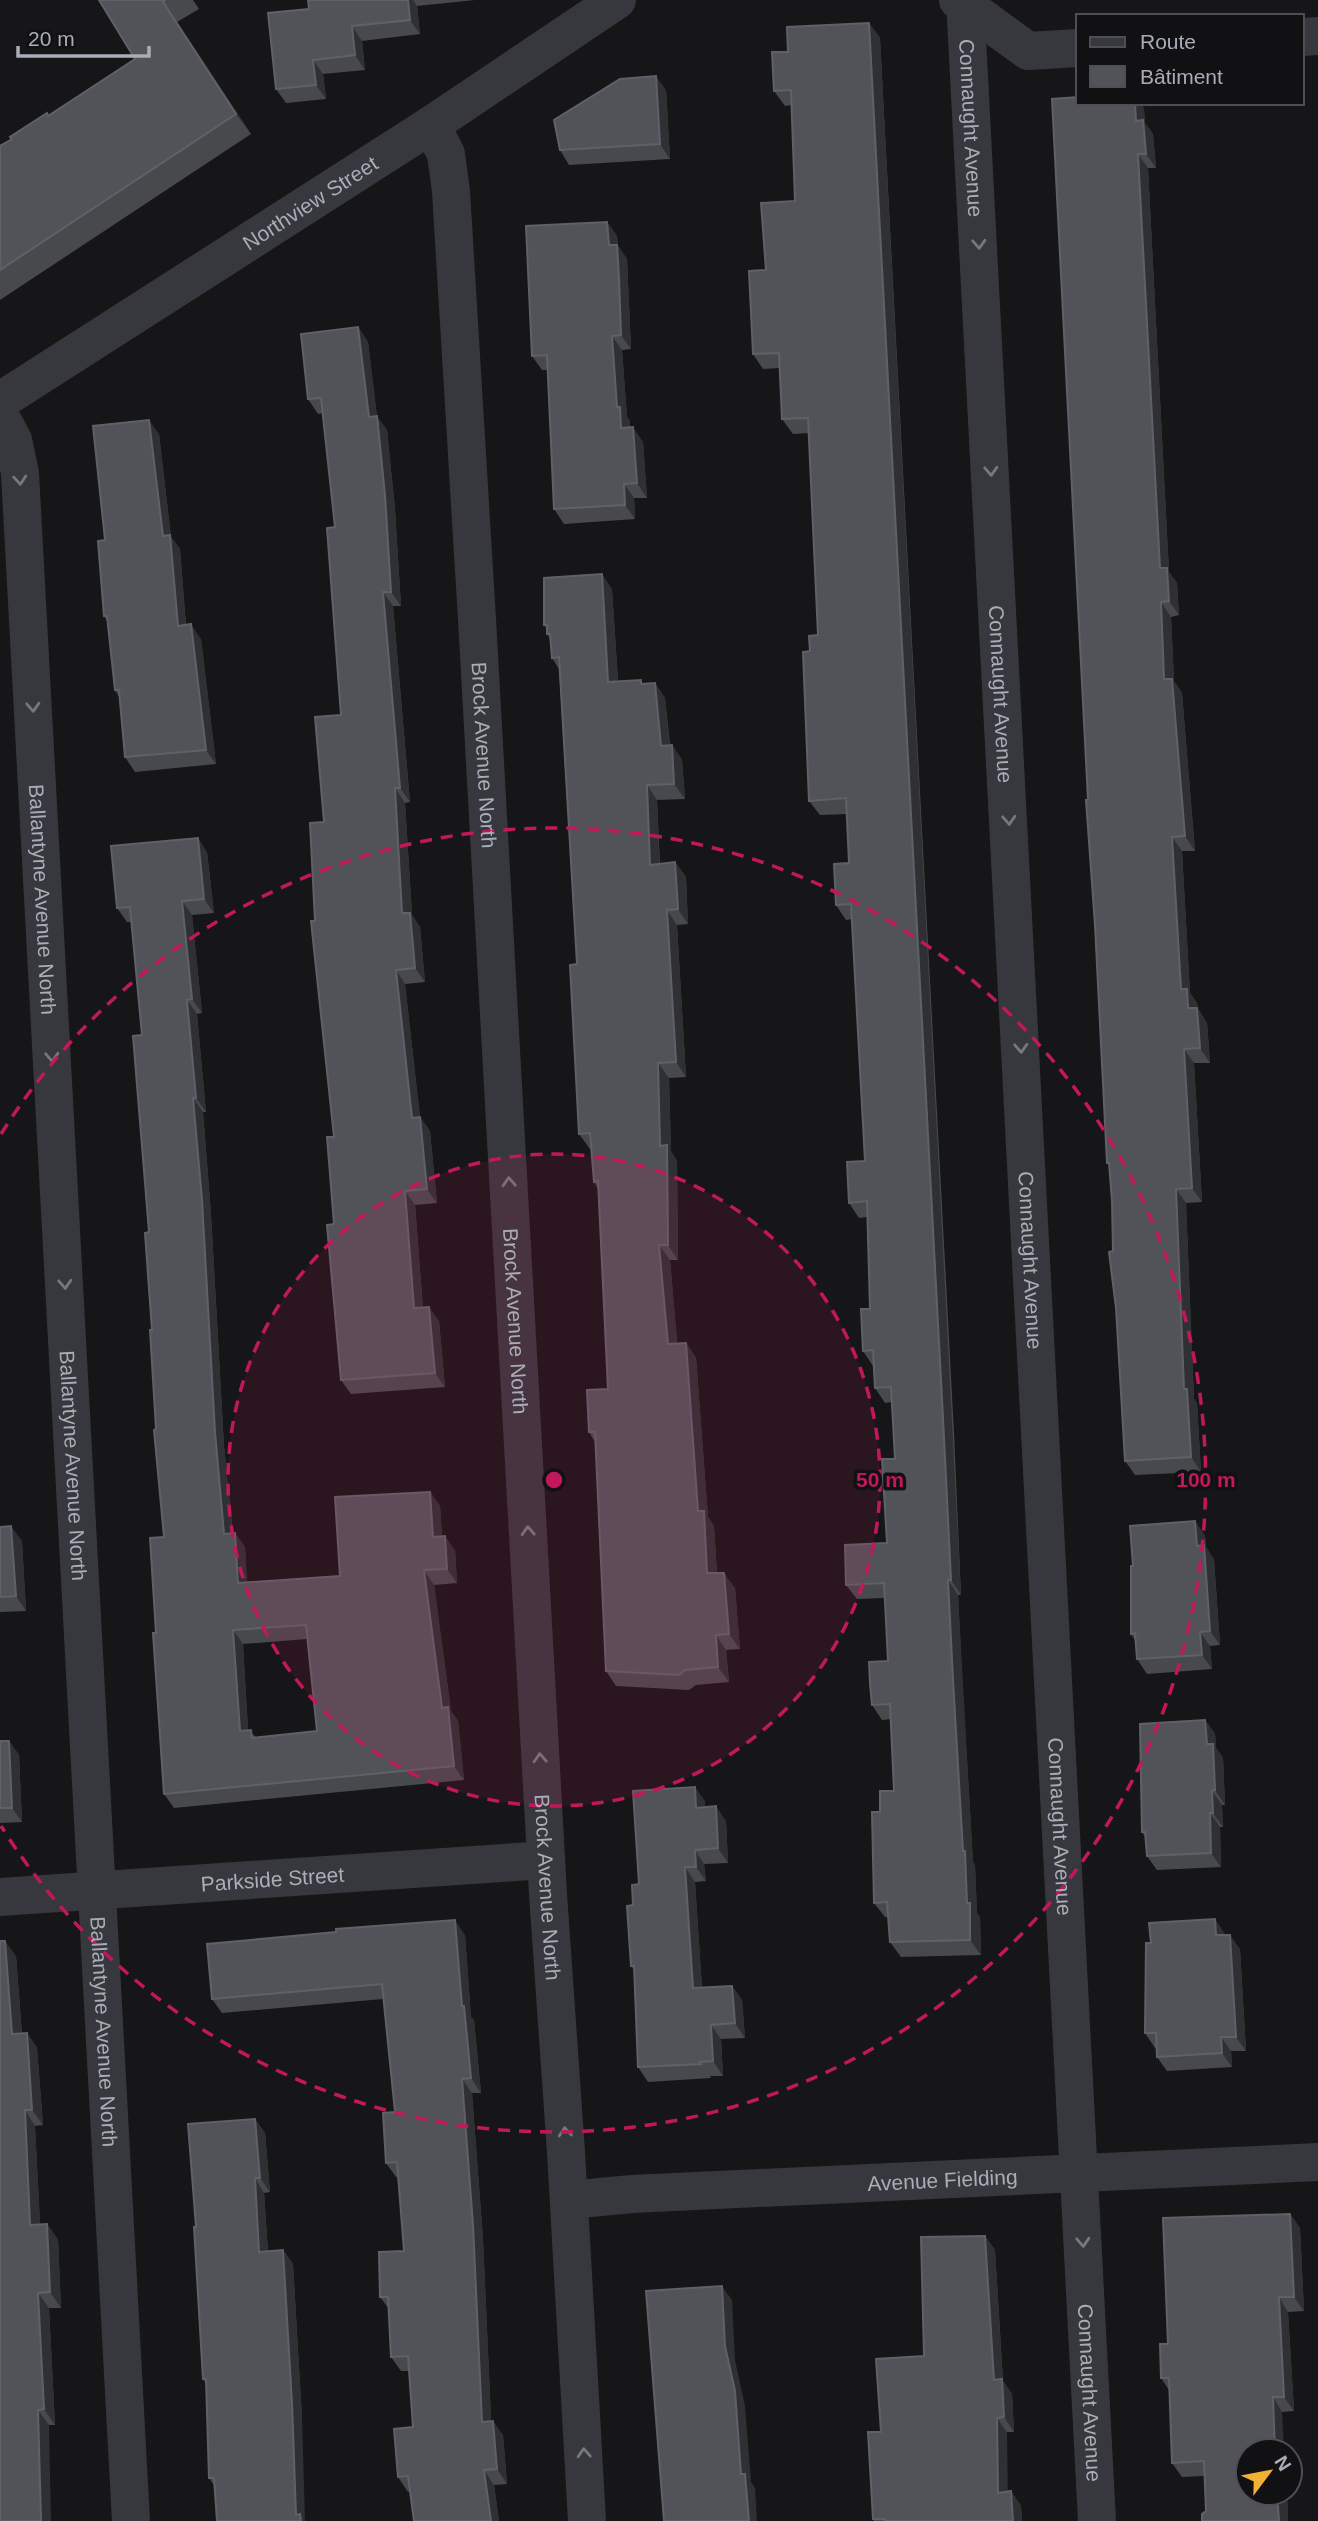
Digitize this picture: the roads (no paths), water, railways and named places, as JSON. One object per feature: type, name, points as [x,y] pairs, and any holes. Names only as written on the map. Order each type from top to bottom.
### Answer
[{"type":"street","name":"Northview Street","points":[[0,401],[431,125],[617,0]]},
{"type":"street","points":[[962,1],[1028,51],[1076,48]]},
{"type":"street","name":"Connaught Avenue","points":[[962,1],[1097,2521]]},
{"type":"street","name":"Brock Avenue North","points":[[431,125],[446,154],[451,191],[546,1860],[587,2521]]},
{"type":"street","name":"Ballantyne Avenue North","points":[[0,416],[13,440],[20,473],[131,2521]]},
{"type":"street","name":"Parkside Street","points":[[0,1897],[546,1860]]},
{"type":"street","name":"Avenue Fielding","points":[[569,2200],[632,2194],[1318,2162]]}]
